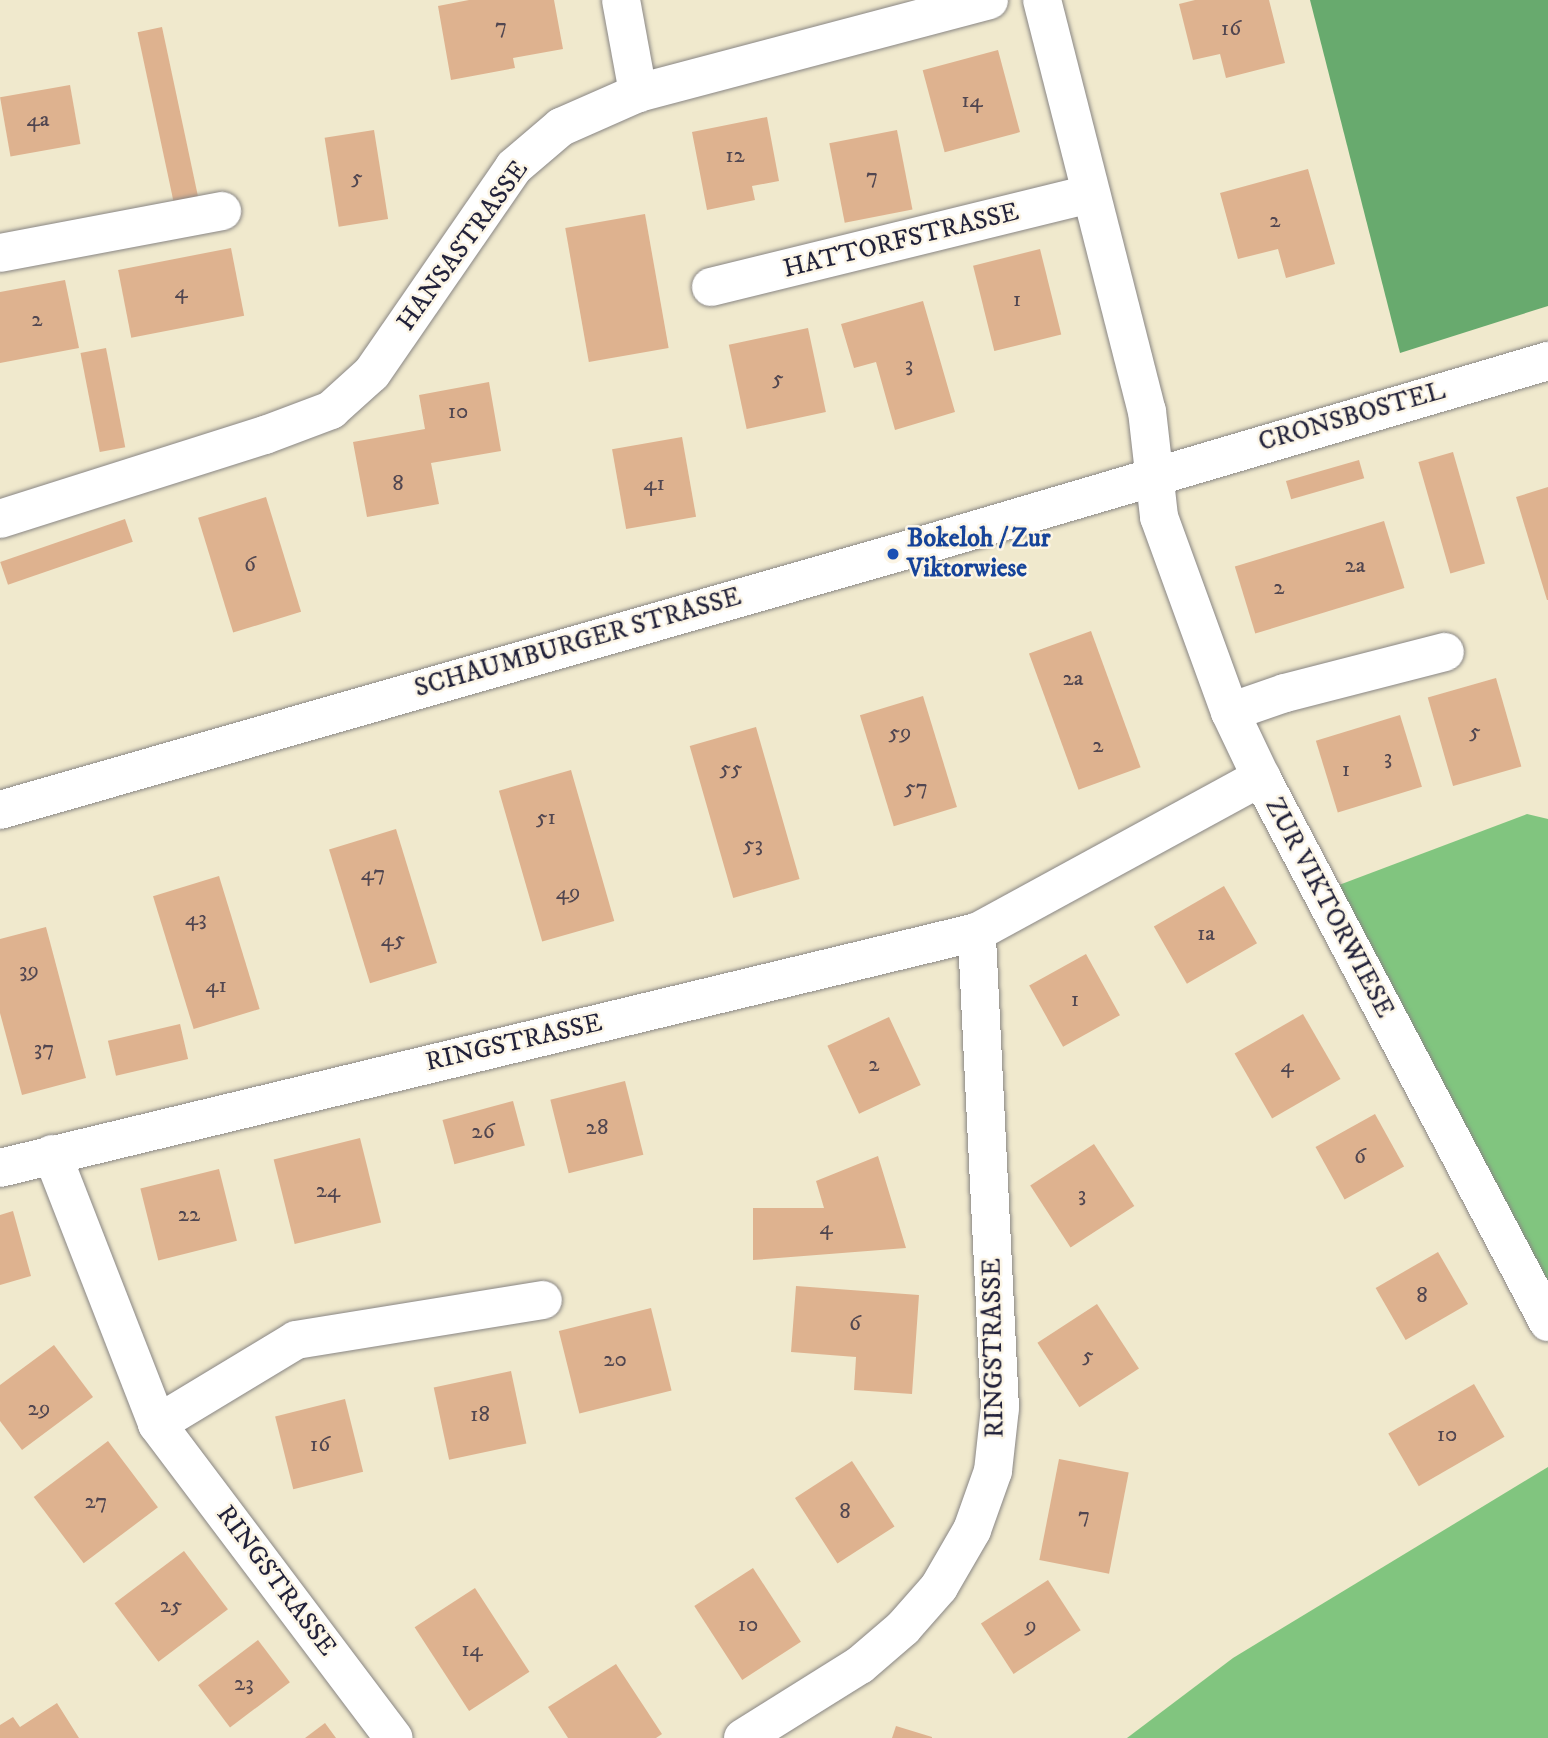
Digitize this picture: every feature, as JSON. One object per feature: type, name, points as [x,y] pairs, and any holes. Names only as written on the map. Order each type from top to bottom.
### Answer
[{"type":"street","points":[[621,0],[638,93]]},
{"type":"street","name":"HANSASTRASSE","points":[[0,519],[265,435],[331,410],[372,373],[514,167],[561,127],[638,93],[989,0]]},
{"type":"street","points":[[1042,0],[1147,411],[1156,475]]},
{"type":"street","name":"HATTORFSTRASSE","points":[[711,287],[1090,194]]},
{"type":"street","points":[[0,253],[222,211]]},
{"type":"street","name":"CRONSBOSTEL","points":[[1156,475],[1548,360]]},
{"type":"street","name":"ZUR VIKTORWIESE","points":[[1156,475],[1160,517],[1230,712],[1261,777],[1548,1322]]},
{"type":"street","name":"SCHAUMBURGER STRASSE","points":[[0,810],[1156,475]]},
{"type":"street","points":[[1230,712],[1284,693],[1445,652]]},
{"type":"street","name":"RINGSTRASSE","points":[[0,1168],[976,932],[1261,777]]},
{"type":"street","name":"RINGSTRASSE","points":[[744,1738],[860,1665],[903,1628],[939,1587],[972,1530],[993,1471],[1000,1408],[976,932]]},
{"type":"street","name":"RINGSTRASSE","points":[[51,1154],[157,1424],[394,1738]]},
{"type":"street","points":[[157,1424],[296,1340],[543,1300]]},
{"type":"green space","points":[[1310,0],[1548,0],[1548,306],[1400,353]]},
{"type":"green space","points":[[1527,814],[1548,819],[1548,1303],[1331,888]]},
{"type":"green space","points":[[1548,1467],[1548,1738],[1127,1738],[1233,1658]]},
{"type":"building","points":[[469,0],[554,0],[563,49],[513,58],[515,68],[451,80],[438,6]]},
{"type":"building","points":[[1195,0],[1269,0],[1285,63],[1226,78],[1220,54],[1193,60],[1179,4]]},
{"type":"building","points":[[162,27],[198,197],[174,202],[138,32]]},
{"type":"building","points":[[998,50],[1020,132],[945,152],[923,70]]},
{"type":"building","points":[[70,85],[80,144],[10,156],[0,97]]},
{"type":"building","points":[[767,117],[779,181],[752,186],[755,200],[707,210],[692,132]]},
{"type":"building","points":[[374,130],[388,219],[339,227],[325,138]]},
{"type":"building","points":[[897,130],[912,210],[845,223],[829,143]]},
{"type":"building","points":[[1308,169],[1335,264],[1286,278],[1278,249],[1238,259],[1220,193]]},
{"type":"building","points":[[645,214],[669,348],[589,362],[565,228]]},
{"type":"building","points":[[231,248],[244,316],[131,338],[118,270]]},
{"type":"building","points":[[1040,249],[1061,334],[994,351],[973,266]]},
{"type":"building","points":[[65,280],[79,348],[0,363],[0,292]]},
{"type":"building","points":[[923,301],[955,412],[895,430],[876,362],[854,368],[841,324]]},
{"type":"building","points":[[808,328],[826,412],[747,429],[729,345]]},
{"type":"building","points":[[106,348],[125,447],[100,452],[80,353]]},
{"type":"building","points":[[489,382],[501,451],[431,463],[439,504],[367,517],[353,442],[425,429],[419,395]]},
{"type":"building","points":[[682,437],[696,517],[626,529],[612,449]]},
{"type":"building","points":[[1453,452],[1485,564],[1450,573],[1418,462]]},
{"type":"building","points":[[1359,460],[1364,478],[1291,499],[1286,481]]},
{"type":"building","points":[[1548,487],[1548,600],[1547,600],[1516,497]]},
{"type":"building","points":[[266,497],[301,612],[233,633],[198,518]]},
{"type":"building","points":[[125,519],[133,542],[8,585],[0,562]]},
{"type":"building","points":[[1384,521],[1404,588],[1255,634],[1235,567]]},
{"type":"building","points":[[1091,631],[1141,767],[1079,790],[1029,654]]},
{"type":"building","points":[[1496,678],[1521,766],[1453,786],[1428,698]]},
{"type":"building","points":[[923,696],[957,807],[894,826],[860,715]]},
{"type":"building","points":[[1400,715],[1422,787],[1338,812],[1316,741]]},
{"type":"building","points":[[756,727],[800,879],[733,898],[690,746]]},
{"type":"building","points":[[571,770],[614,921],[542,942],[499,791]]},
{"type":"building","points":[[396,829],[437,963],[370,983],[329,849]]},
{"type":"building","points":[[219,876],[260,1009],[194,1029],[153,896]]},
{"type":"building","points":[[1224,886],[1257,943],[1187,984],[1154,926]]},
{"type":"building","points":[[46,927],[86,1078],[22,1095],[0,1013],[0,939]]},
{"type":"building","points":[[1086,954],[1120,1015],[1063,1047],[1029,986]]},
{"type":"building","points":[[1303,1014],[1340,1079],[1272,1118],[1235,1054]]},
{"type":"building","points":[[889,1017],[921,1085],[859,1114],[827,1046]]},
{"type":"building","points":[[180,1024],[188,1059],[116,1076],[108,1041]]},
{"type":"building","points":[[625,1081],[643,1155],[569,1173],[550,1100]]},
{"type":"building","points":[[513,1101],[525,1145],[454,1164],[442,1120]]},
{"type":"building","points":[[1375,1114],[1404,1166],[1345,1199],[1316,1147]]},
{"type":"building","points":[[360,1138],[381,1222],[295,1244],[274,1160]]},
{"type":"building","points":[[1094,1144],[1134,1206],[1071,1247],[1030,1185]]},
{"type":"building","points":[[878,1156],[906,1248],[753,1260],[753,1208],[824,1208],[816,1181]]},
{"type":"building","points":[[219,1169],[237,1241],[158,1260],[140,1189]]},
{"type":"building","points":[[13,1211],[31,1276],[0,1285],[0,1215]]},
{"type":"building","points":[[1438,1252],[1468,1304],[1406,1340],[1376,1288]]},
{"type":"building","points":[[796,1286],[919,1295],[912,1394],[854,1390],[856,1357],[791,1352]]},
{"type":"building","points":[[1097,1304],[1139,1369],[1079,1407],[1037,1343]]},
{"type":"building","points":[[651,1308],[672,1390],[579,1413],[559,1331]]},
{"type":"building","points":[[54,1345],[93,1397],[22,1450],[0,1421],[0,1385]]},
{"type":"building","points":[[511,1371],[526,1443],[449,1460],[434,1387]]},
{"type":"building","points":[[1474,1384],[1504,1437],[1419,1486],[1388,1434]]},
{"type":"building","points":[[345,1399],[363,1472],[293,1489],[275,1416]]},
{"type":"building","points":[[108,1441],[158,1507],[84,1563],[34,1497]]},
{"type":"building","points":[[1059,1459],[1129,1473],[1109,1574],[1039,1560]]},
{"type":"building","points":[[852,1461],[894,1526],[837,1563],[795,1498]]},
{"type":"building","points":[[184,1551],[228,1609],[158,1662],[115,1603]]},
{"type":"building","points":[[753,1568],[801,1642],[742,1680],[694,1606]]},
{"type":"building","points":[[1048,1580],[1081,1630],[1014,1674],[981,1624]]},
{"type":"building","points":[[475,1588],[529,1672],[469,1711],[415,1627]]},
{"type":"building","points":[[258,1640],[290,1682],[230,1727],[198,1685]]},
{"type":"building","points":[[616,1664],[662,1734],[656,1738],[568,1738],[548,1707]]},
{"type":"building","points":[[57,1703],[79,1738],[0,1738],[0,1725],[13,1717],[20,1727]]},
{"type":"building","points":[[325,1723],[336,1738],[305,1738]]},
{"type":"building","points":[[896,1726],[932,1737],[932,1738],[892,1738]]},
{"type":"place","name":"Bokeloh / Zur Viktorwiese","points":[[893,554]]}]
